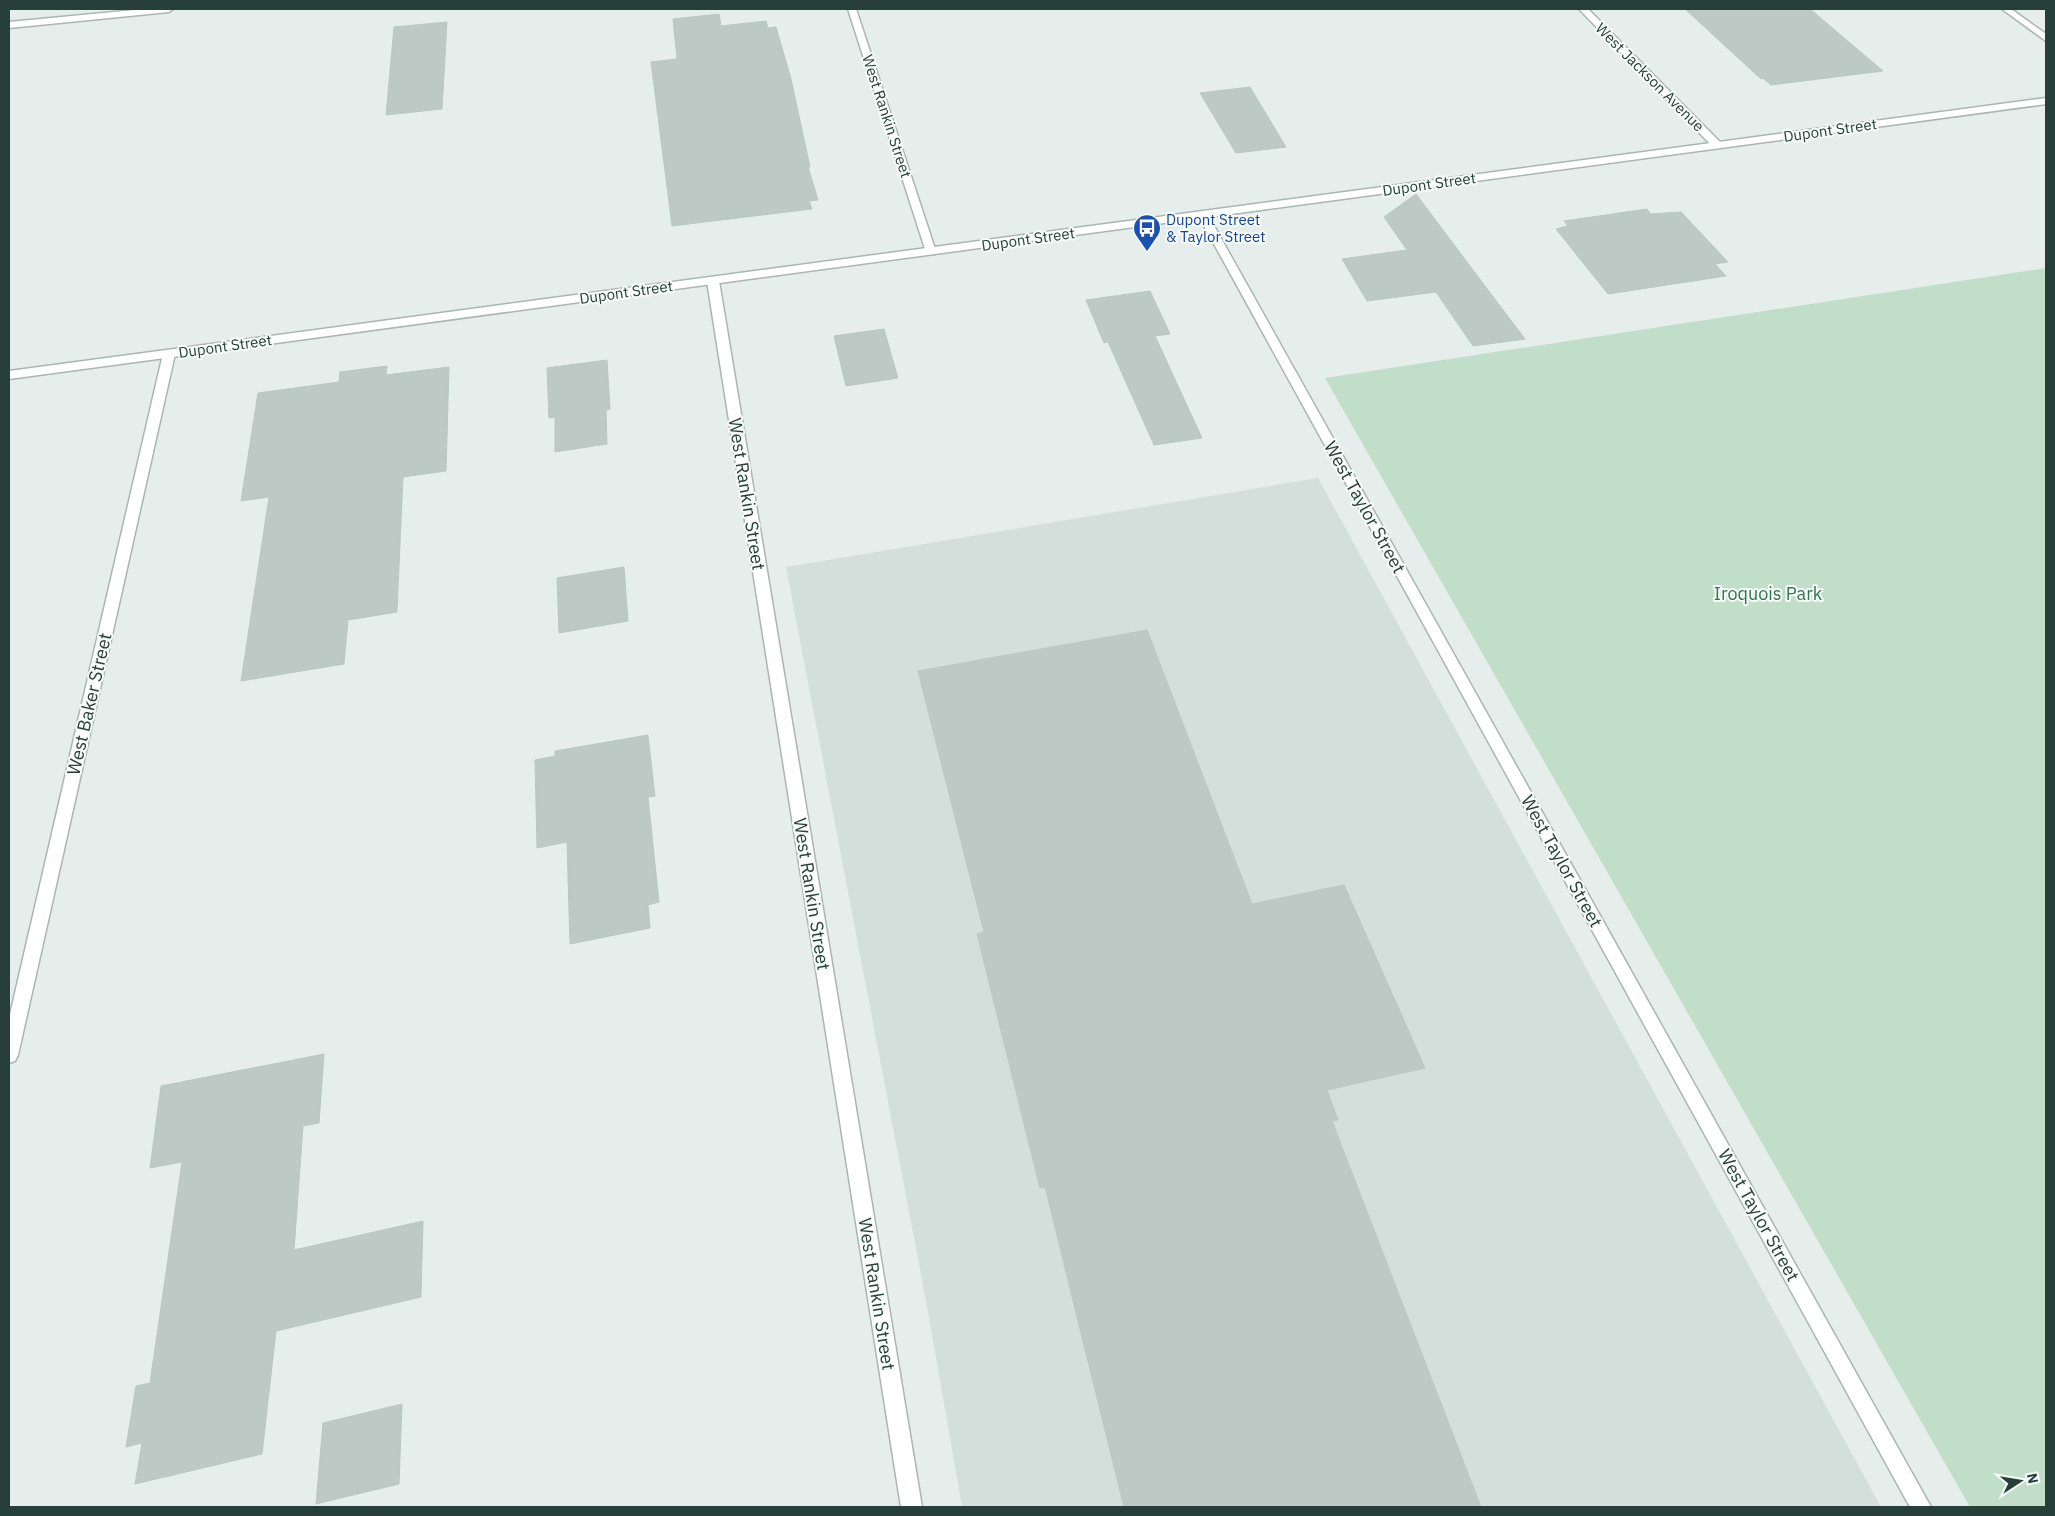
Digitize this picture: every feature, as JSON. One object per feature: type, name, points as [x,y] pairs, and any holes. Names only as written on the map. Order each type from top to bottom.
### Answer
[{"type":"street","points":[[9,25],[169,9]]},
{"type":"street","name":"West Rankin Street","points":[[852,9],[931,252]]},
{"type":"street","name":"West Jackson Avenue","points":[[1583,9],[1717,145]]},
{"type":"street","points":[[2006,9],[2046,38]]},
{"type":"street","name":"Dupont Street","points":[[9,375],[2046,101]]},
{"type":"street","name":"West Taylor Street","points":[[1203,215],[1921,1507]]},
{"type":"street","name":"West Rankin Street","points":[[713,281],[912,1507]]},
{"type":"street","name":"West Baker Street","points":[[9,1055],[169,354]]},
{"type":"shaded area","points":[[1318,478],[1881,1507],[962,1507],[927,1306],[786,567]]},
{"type":"green space","name":"Iroquois Park","points":[[2046,268],[2046,1507],[1970,1507],[1325,378]]},
{"type":"building","points":[[1685,9],[1810,9],[1883,71],[1771,85],[1763,78],[1761,79]]},
{"type":"building","points":[[719,14],[721,26],[766,21],[768,28],[776,27],[791,79],[810,167],[808,167],[818,200],[809,201],[812,209],[672,226],[651,62],[677,59],[673,19]]},
{"type":"building","points":[[447,22],[442,109],[386,115],[394,27]]},
{"type":"building","points":[[1250,87],[1286,147],[1236,153],[1200,93]]},
{"type":"building","points":[[1416,194],[1525,339],[1473,346],[1436,292],[1367,301],[1342,259],[1407,250],[1384,217]]},
{"type":"building","points":[[1647,209],[1651,214],[1681,212],[1728,262],[1715,264],[1726,276],[1608,294],[1556,229],[1568,226],[1564,221]]},
{"type":"building","points":[[1150,291],[1170,334],[1155,336],[1202,438],[1154,445],[1108,342],[1104,343],[1086,300]]},
{"type":"building","points":[[884,329],[898,378],[846,386],[834,336]]},
{"type":"building","points":[[607,360],[610,409],[606,410],[607,444],[555,452],[555,417],[549,418],[547,368]]},
{"type":"building","points":[[387,366],[386,375],[449,367],[446,471],[403,477],[397,612],[348,620],[344,664],[241,681],[269,497],[241,501],[258,393],[339,382],[340,372]]},
{"type":"building","points":[[624,567],[628,621],[559,633],[557,578]]},
{"type":"building","points":[[1147,630],[1252,904],[1344,885],[1425,1068],[1327,1090],[1338,1120],[1332,1121],[1481,1507],[1124,1507],[1045,1187],[1040,1188],[977,934],[984,932],[918,671]]},
{"type":"building","points":[[648,735],[655,796],[648,797],[659,902],[648,905],[650,928],[570,944],[567,842],[537,848],[535,760],[555,756],[555,751]]},
{"type":"building","points":[[324,1054],[319,1123],[303,1126],[294,1250],[423,1221],[421,1297],[276,1331],[262,1454],[135,1484],[142,1443],[126,1447],[136,1386],[150,1383],[182,1162],[150,1168],[161,1086]]},
{"type":"building","points":[[402,1404],[399,1484],[316,1504],[323,1423]]},
{"type":"place","name":"Dupont Street & Taylor Street","points":[[1147,252]]}]
